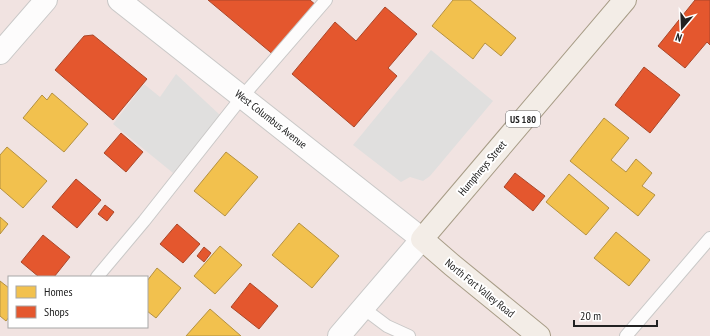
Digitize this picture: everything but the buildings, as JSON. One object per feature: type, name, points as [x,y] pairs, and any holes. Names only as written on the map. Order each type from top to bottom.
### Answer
[{"type":"main road","name":"Humphreys Street","points":[[422,239],[625,0]]},
{"type":"main road","name":"North Fort Valley Road","points":[[422,239],[538,336]]},
{"type":"street","points":[[0,53],[46,0]]},
{"type":"street","name":"West Columbus Avenue","points":[[119,0],[422,239]]},
{"type":"street","name":"Humphreys Street","points":[[339,336],[422,239]]},
{"type":"lane","points":[[98,276],[144,221],[242,97],[326,0]]},
{"type":"lane","points":[[626,336],[710,238]]},
{"type":"lane","points":[[363,308],[387,326],[409,336]]},
{"type":"shaded area","points":[[0,0],[710,0],[710,336],[0,336]]},
{"type":"shaded area","points":[[431,50],[493,101],[430,176],[423,181],[410,177],[401,182],[353,145]]},
{"type":"shaded area","points":[[176,74],[220,115],[173,173],[113,124],[144,84],[160,97]]}]
